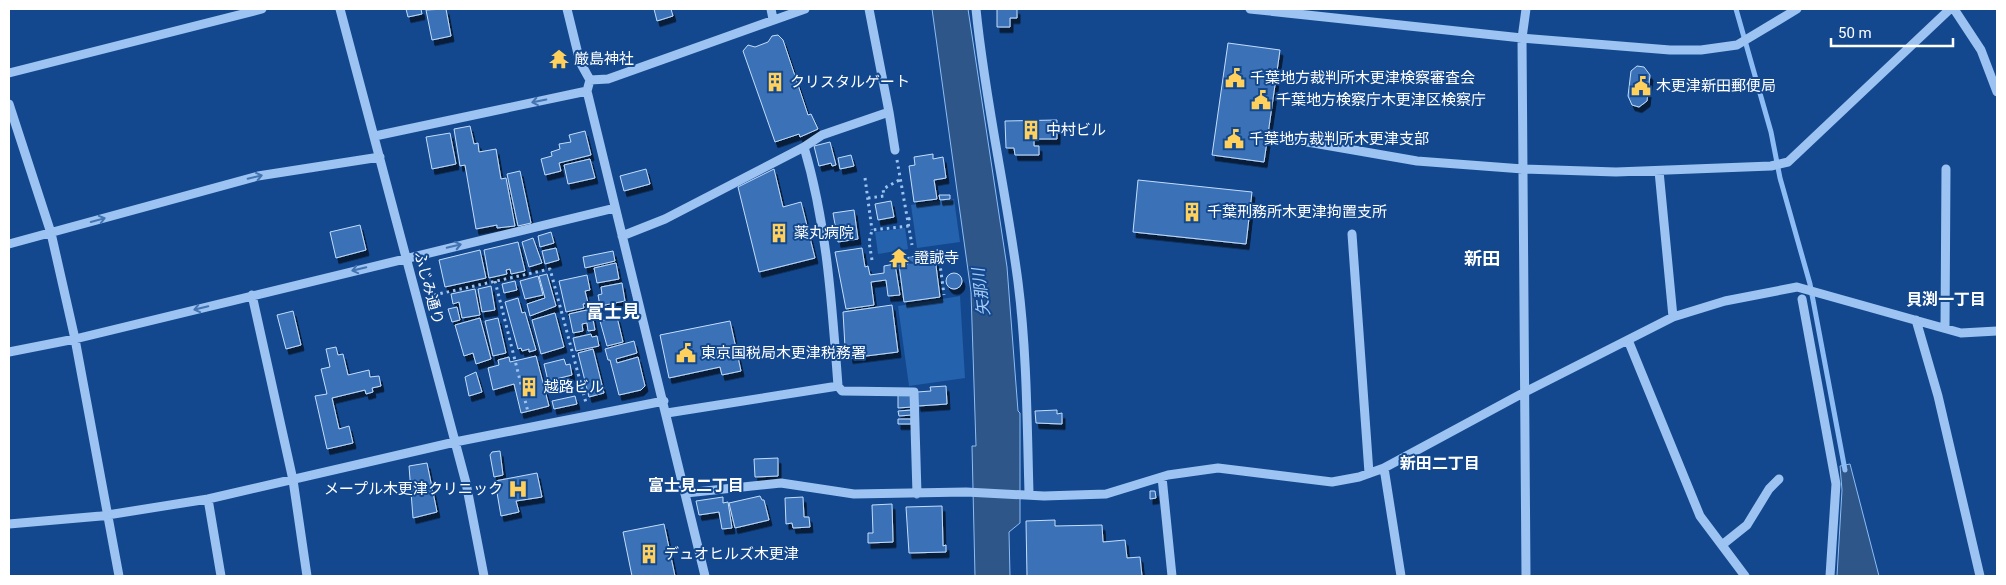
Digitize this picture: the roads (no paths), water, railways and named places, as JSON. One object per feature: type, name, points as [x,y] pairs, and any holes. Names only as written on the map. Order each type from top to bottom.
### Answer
[{"type":"street","points":[[9,73],[262,9]]},
{"type":"street","name":"ふじみ通り","points":[[340,9],[466,483],[484,576]]},
{"type":"street","points":[[567,9],[580,62],[590,80],[587,91],[667,413],[705,576]]},
{"type":"street","points":[[771,9],[773,19]]},
{"type":"street","points":[[590,80],[608,79],[805,9]]},
{"type":"street","points":[[869,9],[895,150]]},
{"type":"street","points":[[976,9],[983,74],[1018,282],[1025,356],[1026,493]]},
{"type":"street","points":[[1250,9],[1522,38],[1670,50],[1701,50],[1736,45],[1798,9]]},
{"type":"street","points":[[1526,9],[1522,38],[1526,576]]},
{"type":"street","points":[[1296,140],[1417,161],[1523,169],[1616,172],[1771,166],[1788,162],[1950,9]]},
{"type":"street","points":[[1954,9],[1981,50],[1997,92]]},
{"type":"street","points":[[375,136],[587,91]]},
{"type":"street","points":[[9,104],[51,233],[75,339],[119,576]]},
{"type":"street","points":[[622,236],[664,219],[804,147],[822,135],[889,112]]},
{"type":"street","points":[[804,147],[823,231],[832,297],[838,386],[842,392],[914,392],[917,494]]},
{"type":"street","points":[[9,244],[258,176],[380,157]]},
{"type":"street","points":[[1945,328],[1946,169]]},
{"type":"street","points":[[1659,171],[1673,317]]},
{"type":"street","points":[[9,352],[75,339],[406,257],[615,208]]},
{"type":"street","points":[[1352,234],[1369,473]]},
{"type":"street","points":[[686,493],[781,483],[854,494],[966,492],[1026,493],[1044,496],[1106,494],[1162,477],[1218,468],[1332,482],[1384,468],[1525,392],[1673,317],[1725,301],[1797,287],[1971,334],[1997,331]]},
{"type":"street","points":[[252,295],[292,480],[308,576]]},
{"type":"street","points":[[1802,299],[1836,484],[1830,576]]},
{"type":"street","points":[[1916,320],[1938,396],[1980,576]]},
{"type":"street","points":[[1628,340],[1700,516],[1745,576]]},
{"type":"street","points":[[667,413],[838,386]]},
{"type":"street","points":[[9,524],[109,515],[208,498],[455,442],[664,401]]},
{"type":"street","points":[[1384,468],[1401,576]]},
{"type":"street","points":[[1162,477],[1172,576]]},
{"type":"street","points":[[1722,546],[1747,525],[1769,489],[1779,479]]},
{"type":"street","points":[[208,498],[221,576]]},
{"type":"water","name":"矢那川","points":[[932,9],[968,9],[1007,267],[1018,411],[1020,413],[1020,523],[1009,532],[1010,576],[975,576],[972,446],[976,446],[971,292]]},
{"type":"water","points":[[1850,464],[1879,576],[1837,576],[1842,490],[1840,466]]},
{"type":"waterway","points":[[1736,9],[1771,132],[1780,178],[1810,284],[1845,470]]},
{"type":"place","name":"厳島神社","points":[[559,59]]},
{"type":"place","name":"千葉地方裁判所木更津検察審査会","points":[[1235,78]]},
{"type":"place","name":"クリスタルゲート","points":[[775,82]]},
{"type":"place","name":"木更津新田郵便局","points":[[1641,86]]},
{"type":"place","name":"千葉地方検察庁木更津区検察庁","points":[[1261,100]]},
{"type":"place","name":"中村ビル","points":[[1031,130]]},
{"type":"place","name":"千葉地方裁判所木更津支部","points":[[1234,139]]},
{"type":"place","name":"千葉刑務所木更津拘置支所","points":[[1192,212]]},
{"type":"place","name":"薬丸病院","points":[[779,233]]},
{"type":"place","name":"證誠寺","points":[[899,258]]},
{"type":"place","name":"東京国税局木更津税務署","points":[[686,353]]},
{"type":"place","name":"越路ビル","points":[[529,387]]},
{"type":"place","name":"メープル木更津クリニック","points":[[518,489]]},
{"type":"place","name":"デュオヒルズ木更津","points":[[649,554]]},
{"type":"district","name":"新田","points":[[1482,258]]},
{"type":"district","name":"貝渕一丁目","points":[[1946,299]]},
{"type":"district","name":"富士見","points":[[613,311]]},
{"type":"district","name":"新田二丁目","points":[[1440,463]]},
{"type":"district","name":"富士見二丁目","points":[[696,485]]}]
